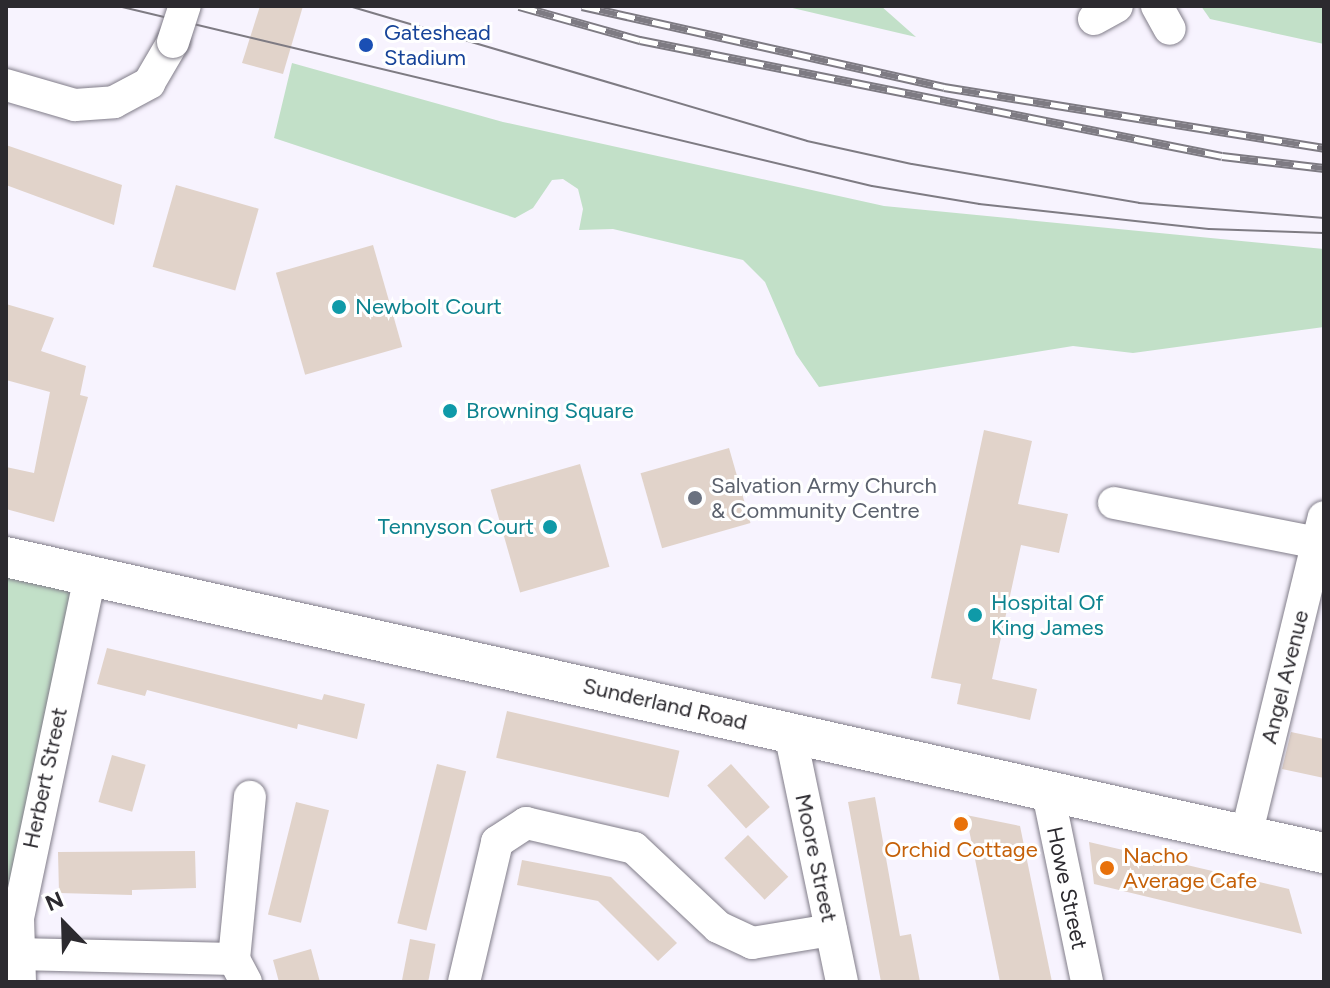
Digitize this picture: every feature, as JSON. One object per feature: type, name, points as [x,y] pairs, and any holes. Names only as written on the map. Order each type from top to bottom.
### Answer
[{"type":"main road","name":"Sunderland Road","points":[[6,557],[1246,836],[1323,860]]},
{"type":"street","points":[[6,85],[75,105],[114,102],[149,83],[173,42],[185,6]]},
{"type":"street","points":[[1114,503],[1321,530]]},
{"type":"street","name":"Angel Avenue","points":[[1246,836],[1321,530]]},
{"type":"street","name":"Herbert Street","points":[[18,968],[36,813],[90,576]]},
{"type":"street","name":"Moore Street","points":[[790,733],[842,982]]},
{"type":"street","name":"Howe Street","points":[[1048,793],[1087,982]]},
{"type":"street","points":[[18,968],[240,970],[250,797]]},
{"type":"street","points":[[464,982],[497,842],[526,823],[634,848],[718,927],[752,943],[831,930]]},
{"type":"green space","points":[[784,6],[881,6],[916,37],[818,14]]},
{"type":"green space","points":[[1201,6],[1324,6],[1324,44],[1210,19]]},
{"type":"green space","points":[[292,63],[503,122],[884,206],[1324,249],[1324,327],[1133,353],[1073,346],[819,387],[796,354],[765,282],[743,260],[613,229],[579,230],[583,209],[578,189],[563,179],[552,180],[533,208],[515,218],[274,138]]},
{"type":"green space","points":[[6,563],[82,581],[6,982]]},
{"type":"building","points":[[260,6],[303,6],[283,74],[242,63]]},
{"type":"building","points":[[6,145],[122,185],[114,225],[6,185]]},
{"type":"building","points":[[176,185],[259,209],[235,290],[153,267]]},
{"type":"building","name":"Newbolt Court","points":[[373,245],[402,347],[305,375],[276,273]]},
{"type":"building","points":[[6,304],[54,318],[41,351],[86,366],[80,395],[88,397],[54,522],[6,509],[6,467],[34,473],[50,392],[6,380]]},
{"type":"building","name":"Hospital Of King James","points":[[984,430],[1032,441],[1018,504],[1068,514],[1059,553],[1021,545],[992,679],[1037,689],[1030,720],[957,704],[961,684],[931,678]]},
{"type":"building","name":"Salvation Army Church & Community Centre","points":[[729,448],[750,523],[662,548],[641,473]]},
{"type":"building","name":"Tennyson Court","points":[[580,464],[609,567],[520,592],[491,490]]},
{"type":"building","points":[[107,648],[322,700],[324,694],[365,704],[357,739],[298,724],[297,729],[147,690],[145,696],[97,684]]},
{"type":"building","points":[[507,711],[679,751],[669,798],[496,758]]},
{"type":"building","points":[[1291,732],[1324,739],[1324,778],[1282,769]]},
{"type":"building","points":[[112,755],[146,765],[132,812],[98,802]]},
{"type":"building","points":[[437,764],[466,771],[426,930],[397,923]]},
{"type":"building","points":[[731,764],[770,807],[746,829],[707,785]]},
{"type":"building","points":[[875,797],[900,936],[911,934],[920,982],[881,982],[848,802]]},
{"type":"building","points":[[296,802],[329,810],[301,923],[268,915]]},
{"type":"building","points":[[966,815],[1020,826],[1052,982],[1000,982]]},
{"type":"building","points":[[748,835],[788,877],[765,900],[724,858]]},
{"type":"building","points":[[1089,842],[1289,889],[1302,934],[1094,884]]},
{"type":"building","points":[[195,851],[196,888],[132,890],[132,895],[59,893],[58,852]]},
{"type":"building","points":[[522,860],[611,877],[677,943],[658,961],[598,901],[517,885]]},
{"type":"building","points":[[410,939],[436,944],[428,982],[402,982]]},
{"type":"building","points":[[311,949],[320,982],[279,982],[273,960]]},
{"type":"tram line","points":[[118,6],[872,186],[979,204],[1209,229],[1324,233]]},
{"type":"tram line","points":[[349,6],[807,141],[912,164],[1139,203],[1324,218]]},
{"type":"railway","points":[[519,6],[640,40],[1222,156],[1324,168]]},
{"type":"railway","points":[[582,6],[944,87],[1324,148]]},
{"type":"place","name":"Gateshead Stadium","points":[[366,45]]},
{"type":"place","name":"Newbolt Court","points":[[339,307]]},
{"type":"place","name":"Browning Square","points":[[450,411]]},
{"type":"place","name":"Salvation Army Church & Community Centre","points":[[695,498]]},
{"type":"place","name":"Tennyson Court","points":[[550,527]]},
{"type":"place","name":"Hospital Of King James","points":[[975,615]]},
{"type":"place","name":"Orchid Cottage","points":[[961,824]]},
{"type":"place","name":"Nacho Average Cafe","points":[[1107,868]]}]
